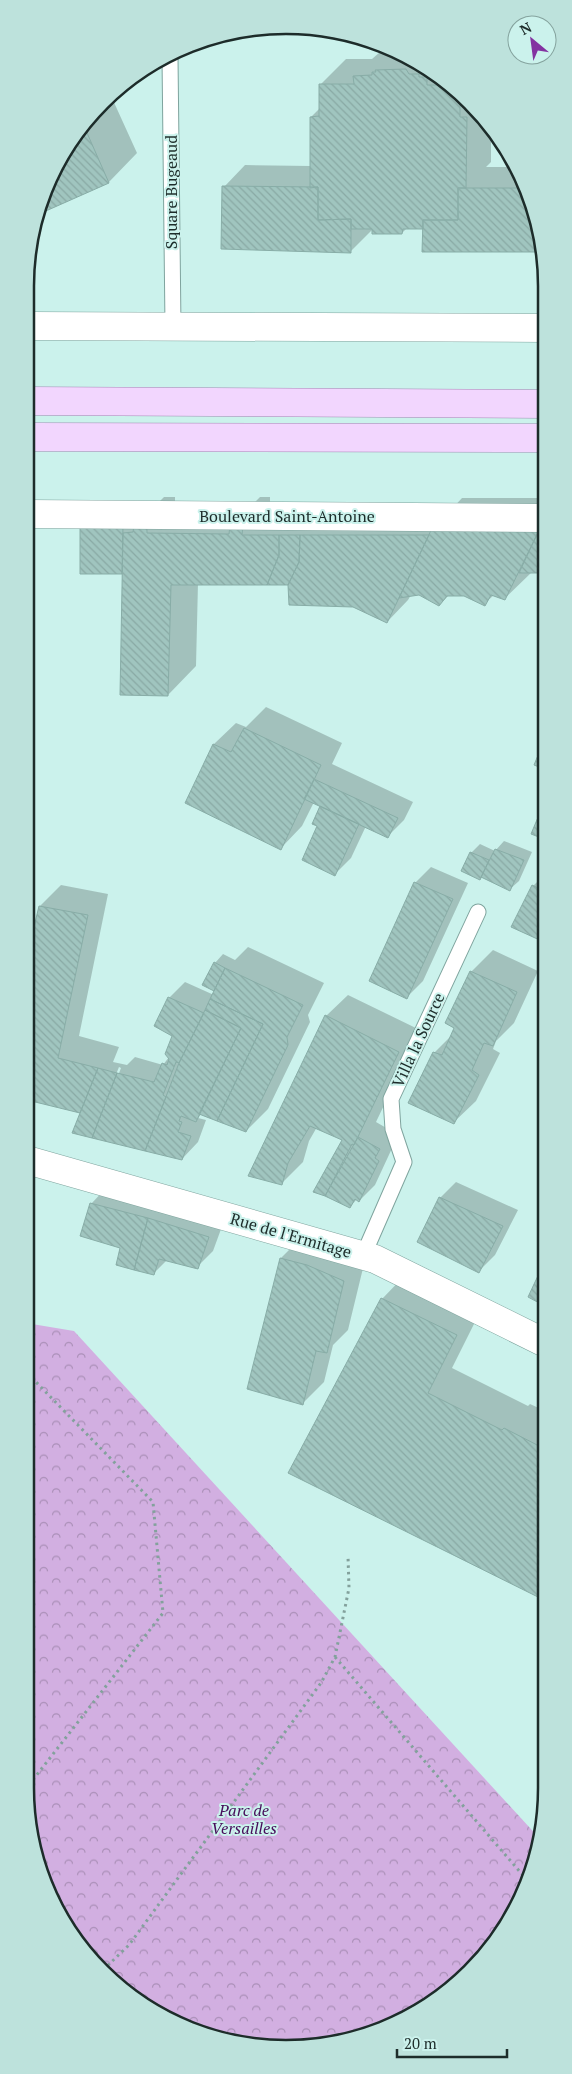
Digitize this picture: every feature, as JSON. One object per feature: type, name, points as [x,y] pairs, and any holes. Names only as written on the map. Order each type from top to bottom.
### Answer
[{"type":"main road","points":[[34,401],[538,404]]},
{"type":"main road","points":[[34,437],[538,438]]},
{"type":"street","points":[[34,326],[538,328]]},
{"type":"street","name":"Boulevard Saint-Antoine","points":[[34,514],[538,518]]},
{"type":"street","name":"Rue de l'Ermitage","points":[[34,1162],[375,1259],[538,1340]]},
{"type":"lane","name":"Square Bugeaud","points":[[170,62],[173,327]]},
{"type":"lane","name":"Villa la Source","points":[[363,1256],[404,1162],[393,1129],[391,1099],[478,912]]},
{"type":"path","points":[[34,1380],[153,1502],[163,1613],[34,1780]]},
{"type":"path","points":[[108,1966],[128,1945],[322,1683],[335,1658],[349,1588],[348,1556]]},
{"type":"path","points":[[335,1658],[522,1876]]},
{"type":"green space","name":"Parc de Versailles","points":[[34,1324],[74,1331],[534,1832],[530,1853],[519,1885],[496,1928],[486,1942],[440,1988],[426,1998],[383,2021],[351,2032],[319,2038],[270,2040],[221,2032],[189,2021],[146,1998],[132,1988],[96,1954],[76,1928],[53,1885],[42,1853],[34,1804]]},
{"type":"building","points":[[406,69],[409,74],[419,74],[419,77],[427,77],[427,85],[439,85],[460,104],[460,117],[467,117],[466,188],[458,188],[458,220],[423,220],[423,229],[403,229],[402,234],[372,234],[372,229],[351,229],[351,219],[318,220],[318,187],[310,188],[310,117],[319,116],[319,84],[354,84],[353,76],[372,75],[372,72],[376,72],[375,70]]},
{"type":"building","points":[[86,132],[109,183],[45,211],[60,174]]},
{"type":"building","points":[[222,186],[318,187],[318,220],[351,219],[351,253],[221,249]]},
{"type":"building","points":[[458,188],[519,188],[530,221],[536,252],[422,252],[423,220],[458,220]]},
{"type":"building","points":[[80,525],[123,525],[122,574],[80,574]]},
{"type":"building","points":[[134,525],[147,525],[147,533],[229,534],[230,525],[243,525],[242,535],[279,535],[279,555],[267,585],[171,585],[168,696],[120,695],[123,533],[133,532]]},
{"type":"building","points":[[433,526],[538,526],[538,532],[505,600],[491,595],[485,606],[464,596],[447,596],[439,606],[419,595],[399,598]]},
{"type":"building","points":[[538,532],[538,573],[519,573]]},
{"type":"building","points":[[279,535],[300,535],[299,562],[288,585],[267,585],[279,555]]},
{"type":"building","points":[[300,535],[429,535],[387,623],[353,607],[289,605],[288,585],[299,562]]},
{"type":"building","points":[[244,728],[321,765],[281,850],[185,803],[213,744],[231,752]]},
{"type":"building","points":[[538,755],[538,767],[534,765]]},
{"type":"building","points":[[314,779],[398,818],[388,838],[304,799]]},
{"type":"building","points":[[320,806],[359,824],[335,876],[302,860],[317,826],[312,824]]},
{"type":"building","points":[[538,817],[538,837],[531,834]]},
{"type":"building","points":[[495,849],[524,860],[510,891],[481,877]]},
{"type":"building","points":[[470,852],[489,860],[480,880],[461,871]]},
{"type":"building","points":[[414,882],[453,899],[407,999],[369,981]]},
{"type":"building","points":[[532,885],[538,888],[538,939],[511,927]]},
{"type":"building","points":[[39,906],[88,915],[58,1058],[98,1068],[80,1113],[34,1102],[34,927]]},
{"type":"building","points":[[214,962],[225,968],[214,991],[202,985]]},
{"type":"building","points":[[225,968],[303,1005],[287,1037],[288,1045],[246,1132],[217,1121],[263,1024],[210,999]]},
{"type":"building","points":[[470,971],[517,992],[493,1046],[484,1043],[472,1070],[479,1075],[454,1124],[408,1103],[433,1052],[442,1055],[454,1028],[445,1023]]},
{"type":"building","points":[[168,997],[204,1013],[179,1063],[176,1062],[163,1095],[166,1097],[145,1151],[92,1138],[117,1073],[154,1082],[162,1063],[167,1065],[169,1059],[165,1054],[172,1036],[154,1026]]},
{"type":"building","points":[[210,999],[263,1024],[217,1121],[199,1114],[241,1028],[205,1010]]},
{"type":"building","points":[[205,1010],[241,1028],[196,1122],[181,1116],[179,1121],[182,1122],[178,1132],[191,1136],[182,1160],[145,1151],[179,1063]]},
{"type":"building","points":[[325,1015],[399,1052],[354,1145],[352,1144],[325,1196],[313,1192],[342,1140],[310,1126],[288,1163],[282,1185],[248,1176]]},
{"type":"building","points":[[98,1068],[117,1073],[92,1138],[72,1133]]},
{"type":"building","points":[[358,1137],[380,1149],[375,1158],[379,1161],[359,1202],[355,1199],[350,1208],[325,1196]]},
{"type":"building","points":[[439,1197],[503,1226],[479,1273],[417,1242]]},
{"type":"building","points":[[90,1203],[148,1218],[134,1270],[116,1265],[120,1248],[80,1236]]},
{"type":"building","points":[[148,1218],[209,1237],[198,1269],[159,1259],[154,1275],[134,1270]]},
{"type":"building","points":[[280,1258],[307,1265],[344,1281],[327,1353],[316,1351],[303,1405],[247,1389]]},
{"type":"building","points":[[538,1276],[538,1302],[528,1297]]},
{"type":"building","points":[[381,1298],[457,1335],[428,1393],[502,1430],[504,1428],[538,1445],[538,1597],[288,1473]]}]
